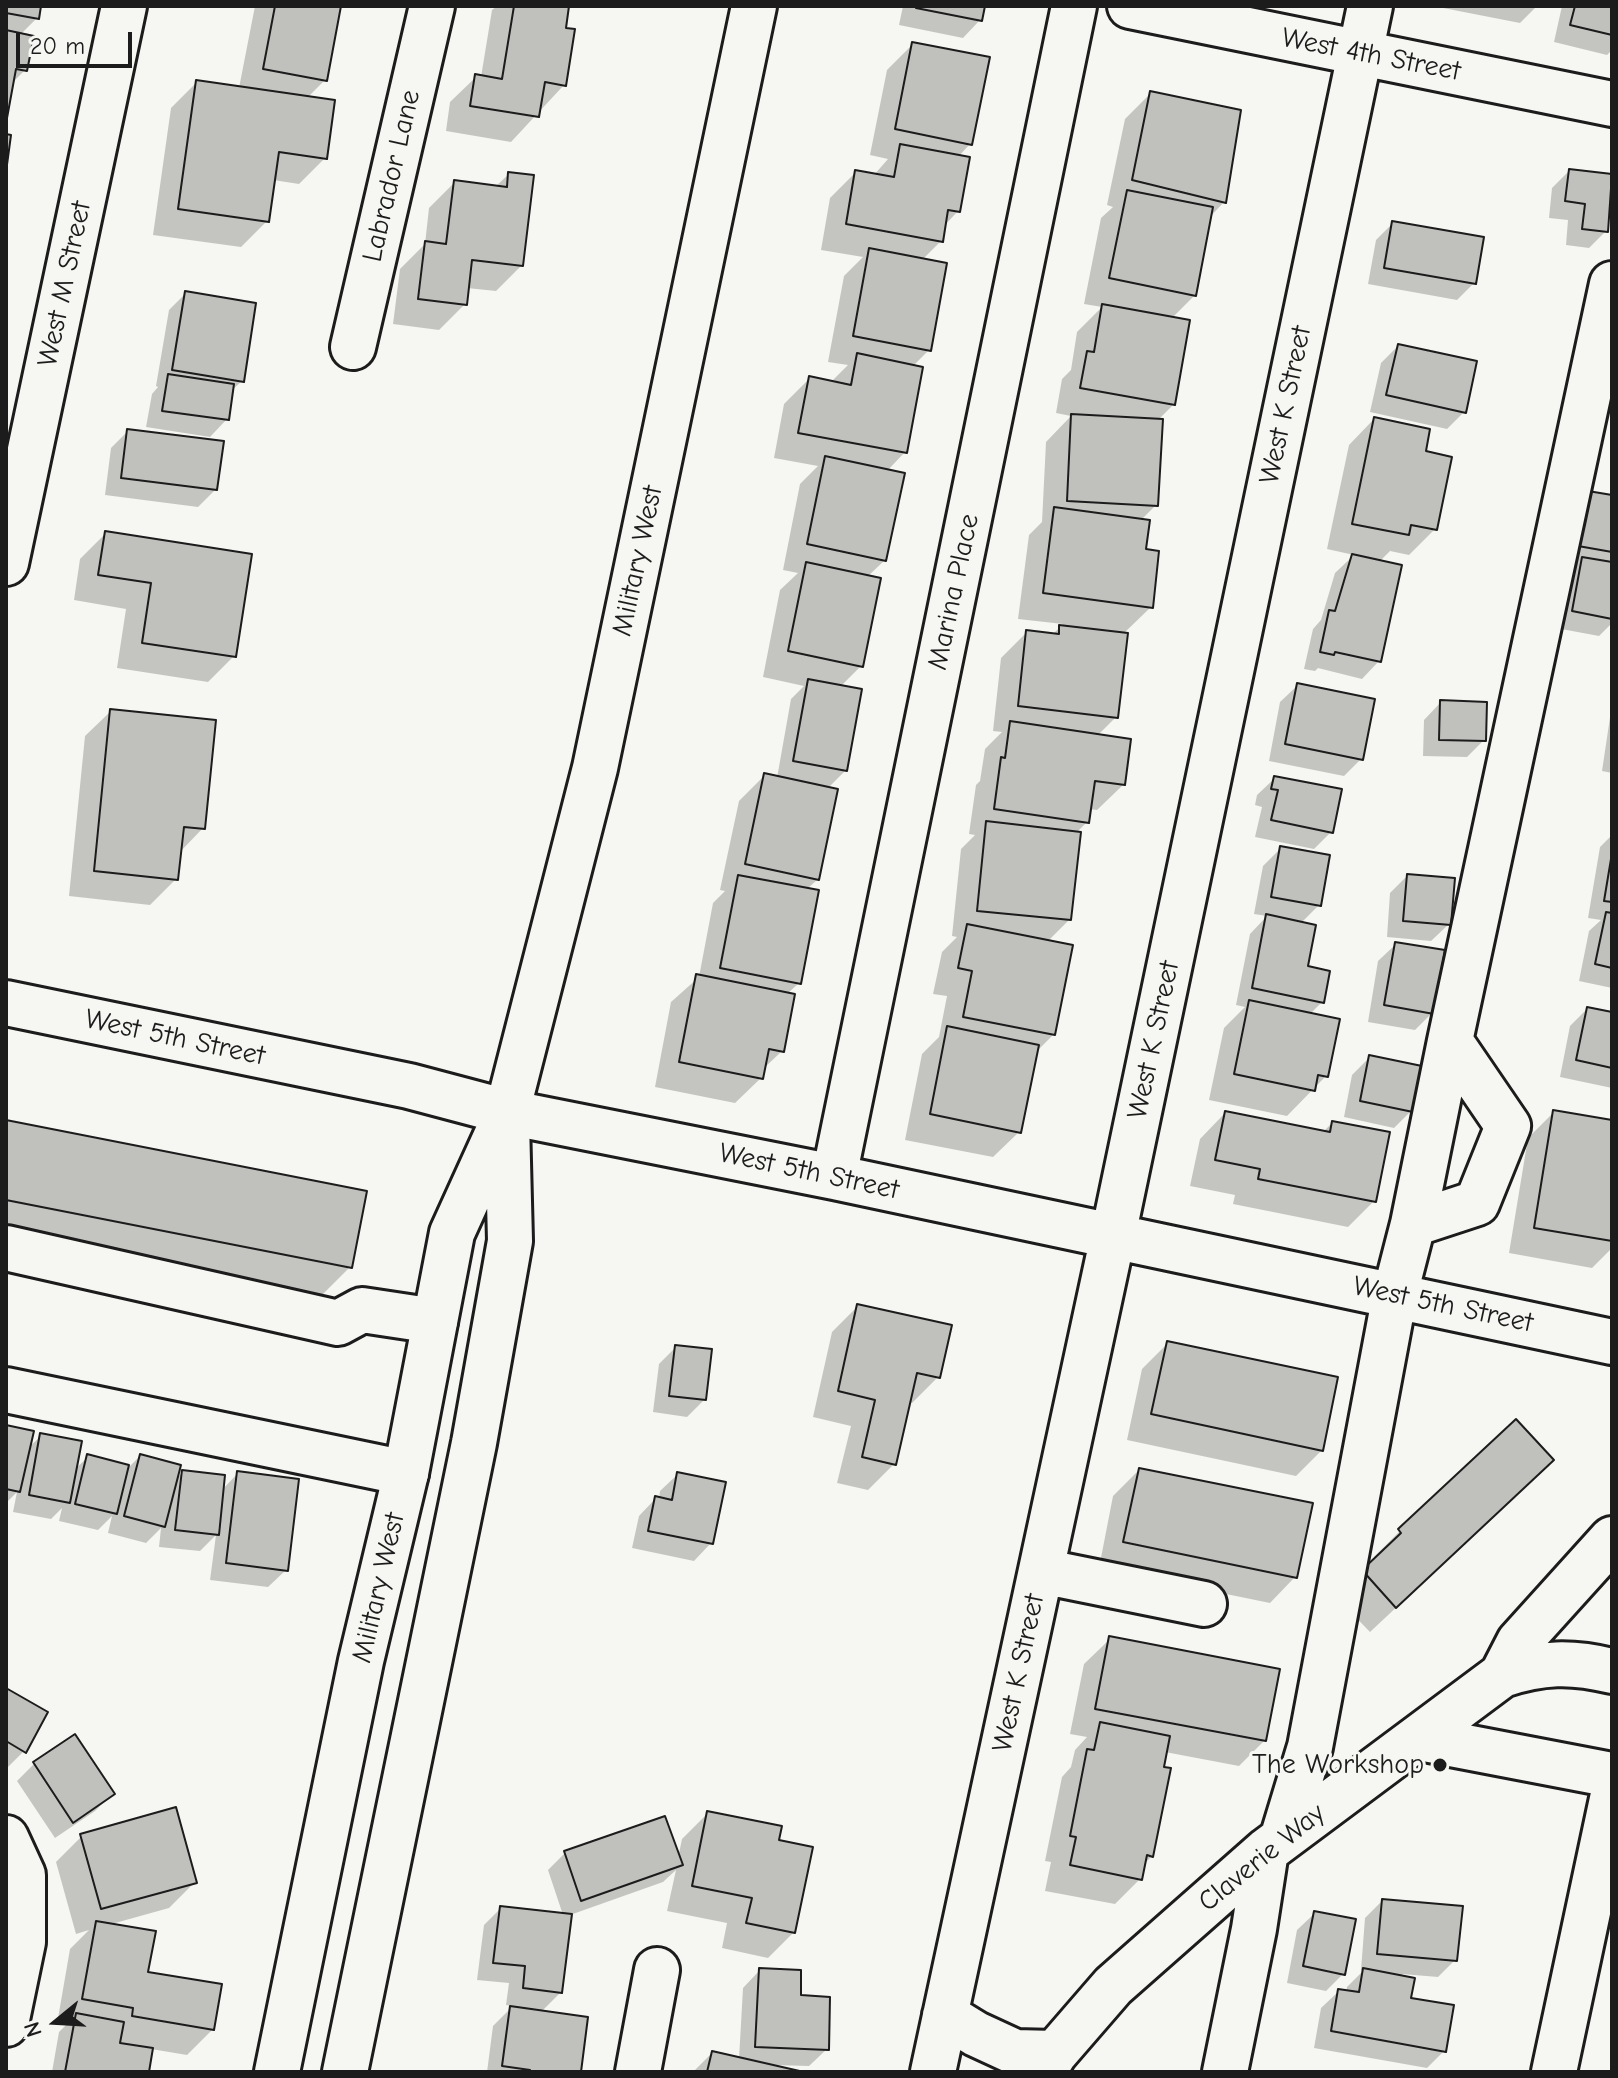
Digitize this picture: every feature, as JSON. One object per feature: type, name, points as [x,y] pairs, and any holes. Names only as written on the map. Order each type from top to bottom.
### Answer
[{"type":"street","name":"West M Street","points":[[6,563],[124,6]]},
{"type":"street","name":"Labrador Lane","points":[[353,347],[432,6]]},
{"type":"street","name":"Military West","points":[[277,2072],[361,1661],[406,1473],[452,1233],[507,1112],[595,768],[754,6]]},
{"type":"street","name":"Marina Place","points":[[834,1177],[1074,6]]},
{"type":"street","name":"West 4th Street","points":[[1130,6],[1612,104]]},
{"type":"street","name":"West K Street","points":[[933,2072],[1113,1236],[1370,6]]},
{"type":"street","points":[[1225,2072],[1274,1844],[1310,1747],[1395,1294],[1413,1224],[1612,284]]},
{"type":"street","name":"West 5th Street","points":[[6,1003],[409,1086],[507,1112],[834,1177],[1612,1342]]},
{"type":"street","points":[[1413,1224],[1477,1203],[1508,1126],[1450,1041]]},
{"type":"street","name":"Military West","points":[[345,2072],[474,1443],[510,1241],[507,1112]]},
{"type":"street","points":[[6,1248],[338,1323],[362,1310],[435,1321]]},
{"type":"street","points":[[6,1390],[406,1473]]},
{"type":"street","name":"Claverie Way","points":[[1040,2066],[1113,1986],[1274,1844],[1502,1675],[1519,1642],[1612,1539]]},
{"type":"street","points":[[1041,1571],[1204,1604]]},
{"type":"street","points":[[1502,1675],[1553,1663],[1584,1664],[1612,1671]]},
{"type":"street","points":[[1419,1738],[1612,1775]]},
{"type":"street","points":[[1554,2072],[1612,1799]]},
{"type":"street","points":[[6,1838],[23,1875],[23,1942],[6,2024]]},
{"type":"street","points":[[638,2072],[657,1970]]},
{"type":"street","points":[[945,2015],[1040,2066]]},
{"type":"building","points":[[6,6],[41,6],[39,19],[6,13]]},
{"type":"building","points":[[275,6],[341,6],[327,81],[263,69]]},
{"type":"building","points":[[514,6],[569,6],[566,28],[575,29],[566,86],[545,82],[539,117],[470,106],[475,74],[502,79]]},
{"type":"building","points":[[916,6],[985,6],[982,21]]},
{"type":"building","points":[[1575,6],[1612,6],[1612,35],[1570,25]]},
{"type":"building","points":[[6,30],[34,36],[27,71],[16,69],[7,118]]},
{"type":"building","points":[[912,42],[990,57],[972,145],[895,129]]},
{"type":"building","points":[[196,80],[335,100],[327,159],[279,152],[269,222],[178,209]]},
{"type":"building","points":[[1150,91],[1241,110],[1226,203],[1132,180]]},
{"type":"building","points":[[6,134],[11,135],[6,172]]},
{"type":"building","points":[[900,144],[970,157],[960,212],[948,210],[943,242],[846,224],[855,170],[894,177]]},
{"type":"building","points":[[1569,169],[1612,174],[1608,232],[1582,229],[1585,204],[1565,201]]},
{"type":"building","points":[[508,172],[534,175],[523,266],[472,260],[467,305],[418,299],[425,241],[446,244],[454,180],[507,187]]},
{"type":"building","points":[[1127,190],[1213,207],[1196,296],[1109,278]]},
{"type":"building","points":[[1392,221],[1484,237],[1476,284],[1384,268]]},
{"type":"building","points":[[869,248],[947,263],[931,351],[853,336]]},
{"type":"building","points":[[185,291],[256,303],[244,382],[172,370]]},
{"type":"building","points":[[1102,304],[1190,320],[1175,405],[1080,388],[1087,351],[1094,352]]},
{"type":"building","points":[[1398,344],[1477,361],[1466,413],[1386,395]]},
{"type":"building","points":[[857,353],[923,367],[907,453],[798,433],[809,376],[851,385]]},
{"type":"building","points":[[168,374],[234,384],[229,420],[162,411]]},
{"type":"building","points":[[1071,414],[1163,419],[1158,506],[1067,501]]},
{"type":"building","points":[[1374,417],[1430,429],[1426,451],[1452,457],[1437,530],[1411,525],[1409,535],[1352,524]]},
{"type":"building","points":[[127,429],[224,441],[217,490],[121,478]]},
{"type":"building","points":[[825,456],[905,473],[886,561],[807,544]]},
{"type":"building","points":[[1588,491],[1612,495],[1612,552],[1578,546]]},
{"type":"building","points":[[1054,507],[1150,520],[1146,549],[1159,551],[1153,608],[1043,593]]},
{"type":"building","points":[[105,531],[252,554],[236,657],[142,643],[151,583],[98,575]]},
{"type":"building","points":[[1352,554],[1402,565],[1381,662],[1335,652],[1334,655],[1320,652],[1329,610],[1335,611]]},
{"type":"building","points":[[1582,557],[1612,562],[1612,619],[1572,611]]},
{"type":"building","points":[[806,562],[881,578],[863,667],[788,651]]},
{"type":"building","points":[[1059,625],[1128,633],[1118,718],[1018,706],[1026,630],[1059,634]]},
{"type":"building","points":[[808,679],[862,689],[847,771],[793,761]]},
{"type":"building","points":[[1297,683],[1375,699],[1363,760],[1285,744]]},
{"type":"building","points":[[1440,700],[1487,702],[1486,741],[1439,740]]},
{"type":"building","points":[[110,709],[216,720],[205,829],[184,827],[178,880],[94,871]]},
{"type":"building","points":[[1010,721],[1131,739],[1125,785],[1095,781],[1089,823],[994,809],[1001,757],[1005,758]]},
{"type":"building","points":[[764,773],[838,789],[819,880],[745,864]]},
{"type":"building","points":[[1274,776],[1342,789],[1333,833],[1271,820],[1278,790],[1271,789]]},
{"type":"building","points":[[986,821],[1081,832],[1071,920],[977,911]]},
{"type":"building","points":[[1280,846],[1330,855],[1321,906],[1271,897]]},
{"type":"building","points":[[1612,853],[1612,902],[1604,901]]},
{"type":"building","points":[[1407,874],[1455,878],[1451,925],[1403,921]]},
{"type":"building","points":[[738,875],[819,890],[801,984],[720,968]]},
{"type":"building","points":[[1606,912],[1612,913],[1612,968],[1595,964]]},
{"type":"building","points":[[1266,914],[1316,925],[1308,966],[1330,971],[1324,1003],[1252,988]]},
{"type":"building","points":[[967,924],[1073,945],[1055,1035],[963,1017],[972,971],[958,968]]},
{"type":"building","points":[[1395,942],[1445,950],[1434,1014],[1384,1005]]},
{"type":"building","points":[[696,974],[795,994],[784,1052],[769,1049],[763,1079],[679,1062]]},
{"type":"building","points":[[1249,1000],[1340,1019],[1328,1077],[1318,1075],[1315,1091],[1234,1074]]},
{"type":"building","points":[[1587,1007],[1612,1012],[1612,1068],[1576,1060]]},
{"type":"building","points":[[947,1026],[1039,1045],[1021,1133],[930,1114]]},
{"type":"building","points":[[1369,1055],[1422,1066],[1413,1112],[1360,1101]]},
{"type":"building","points":[[1553,1110],[1612,1120],[1612,1241],[1534,1228]]},
{"type":"building","points":[[1225,1111],[1330,1132],[1332,1121],[1390,1132],[1376,1202],[1258,1179],[1260,1169],[1215,1160]]},
{"type":"building","points":[[6,1120],[367,1191],[352,1268],[6,1200]]},
{"type":"building","points":[[857,1304],[952,1325],[940,1378],[917,1373],[896,1465],[862,1457],[875,1400],[838,1391]]},
{"type":"building","points":[[1167,1341],[1338,1377],[1323,1451],[1151,1414]]},
{"type":"building","points":[[675,1345],[712,1349],[706,1400],[669,1396]]},
{"type":"building","points":[[1516,1419],[1554,1460],[1396,1608],[1362,1570],[1401,1533],[1398,1529]]},
{"type":"building","points":[[6,1425],[34,1431],[20,1492],[6,1489]]},
{"type":"building","points":[[40,1433],[82,1441],[70,1503],[29,1495]]},
{"type":"building","points":[[87,1454],[129,1465],[117,1514],[75,1504]]},
{"type":"building","points":[[140,1454],[181,1465],[165,1527],[124,1516]]},
{"type":"building","points":[[1139,1468],[1313,1503],[1297,1578],[1123,1542]]},
{"type":"building","points":[[182,1470],[225,1475],[219,1535],[175,1530]]},
{"type":"building","points":[[237,1471],[299,1479],[288,1571],[226,1563]]},
{"type":"building","points":[[677,1472],[726,1482],[713,1544],[648,1531],[655,1496],[672,1500]]},
{"type":"building","points":[[1109,1636],[1280,1669],[1266,1741],[1095,1709]]},
{"type":"building","points":[[6,1688],[48,1712],[26,1753],[6,1741]]},
{"type":"building","points":[[1100,1722],[1170,1736],[1164,1767],[1171,1768],[1153,1857],[1147,1855],[1142,1880],[1070,1865],[1076,1837],[1070,1836],[1087,1749],[1094,1750]]},
{"type":"building","points":[[75,1734],[115,1794],[73,1823],[33,1762]]},
{"type":"building","points":[[176,1807],[197,1883],[101,1909],[80,1834]]},
{"type":"building","points":[[707,1811],[782,1826],[779,1840],[813,1847],[795,1933],[746,1923],[752,1898],[692,1886]]},
{"type":"building","points":[[665,1816],[683,1865],[581,1901],[564,1851]]},
{"type":"building","points":[[1382,1899],[1463,1906],[1457,1961],[1377,1954]]},
{"type":"building","points":[[500,1906],[572,1914],[562,1993],[523,1988],[525,1966],[493,1963]]},
{"type":"building","points":[[1314,1911],[1356,1919],[1345,1975],[1303,1966]]},
{"type":"building","points":[[96,1921],[156,1931],[148,1972],[222,1984],[214,2030],[132,2016],[133,2008],[82,1999]]},
{"type":"building","points":[[759,1968],[801,1970],[801,1995],[830,1997],[829,2050],[755,2047]]},
{"type":"building","points":[[1363,1968],[1415,1978],[1411,1998],[1454,2005],[1446,2052],[1331,2031],[1338,1989],[1359,1992]]},
{"type":"building","points":[[510,2006],[588,2017],[581,2072],[530,2072],[502,2066]]},
{"type":"building","points":[[76,2013],[124,2022],[120,2043],[153,2048],[149,2072],[65,2072]]},
{"type":"building","points":[[712,2051],[804,2072],[707,2072]]},
{"type":"place","name":"The Workshop","points":[[1440,1765]]}]
